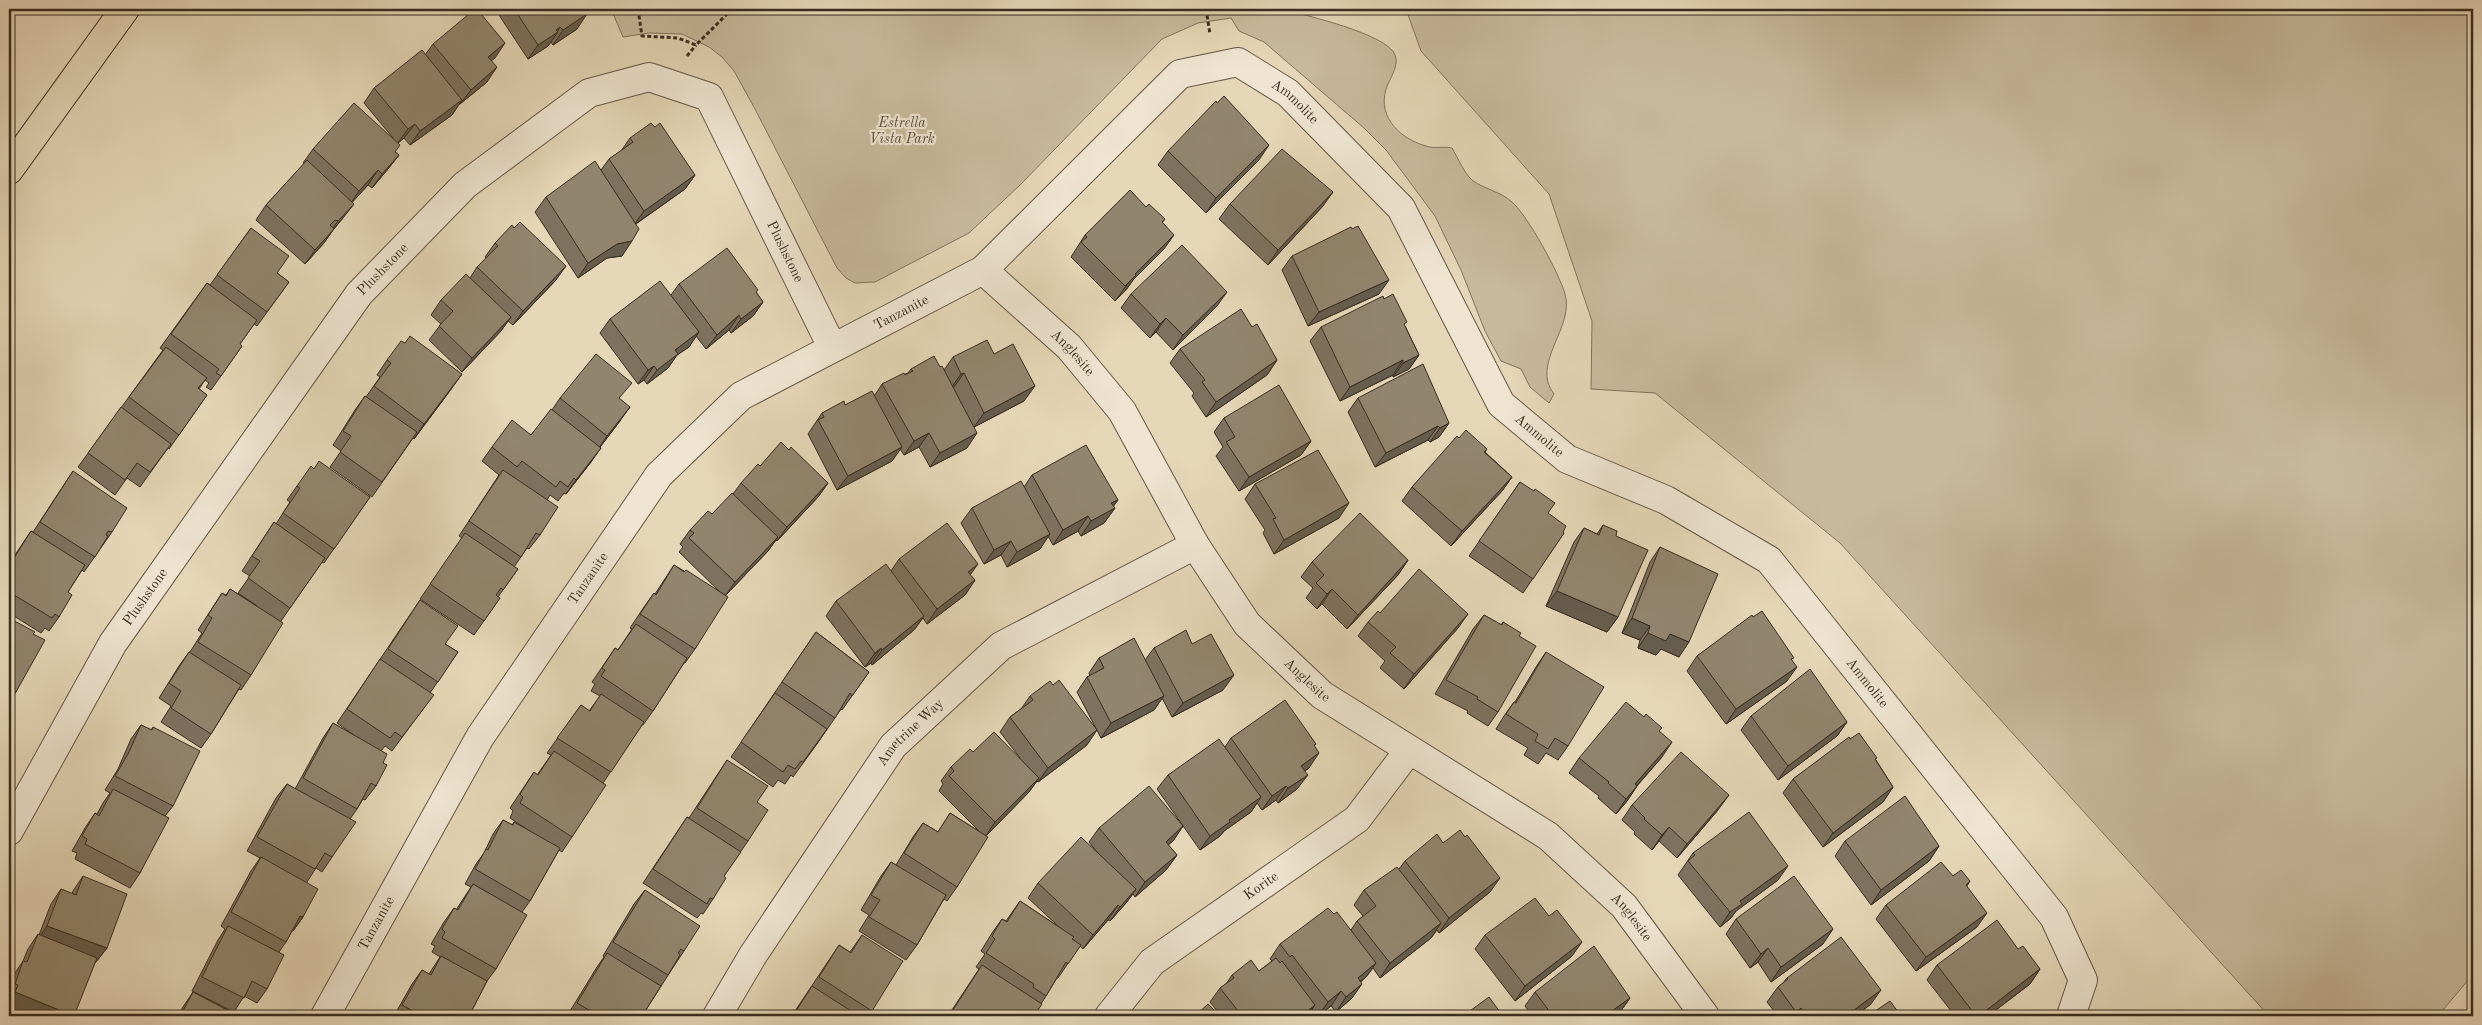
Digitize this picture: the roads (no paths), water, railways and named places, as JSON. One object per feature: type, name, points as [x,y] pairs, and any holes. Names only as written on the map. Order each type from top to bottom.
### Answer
[{"type":"highway","points":[[9,170],[125,9]]},
{"type":"street","name":"Ammolite","points":[[983,270],[1180,74],[1238,62],[1288,93],[1401,208],[1501,404],[1567,459],[1666,500],[1769,560],[2054,917],[2084,980],[2071,1016]]},
{"type":"street","name":"Plushstone","points":[[9,831],[113,643],[359,294],[465,185],[589,93],[649,77],[709,96],[832,347]]},
{"type":"street","name":"Tanzanite","points":[[324,1016],[480,737],[660,475],[741,396],[983,270]]},
{"type":"street","name":"Anglesite","points":[[983,270],[1069,348],[1122,411],[1195,544],[1247,624],[1322,695],[1548,836],[1624,906],[1703,1015]]},
{"type":"street","name":"Ametrine Way","points":[[717,1016],[753,955],[893,746],[1001,646],[1195,544]]},
{"type":"street","name":"Korite","points":[[1109,1016],[1152,962],[1357,819],[1409,750]]},
{"type":"park label","name":"Estrella Vista Park","points":[[902,132]]}]
